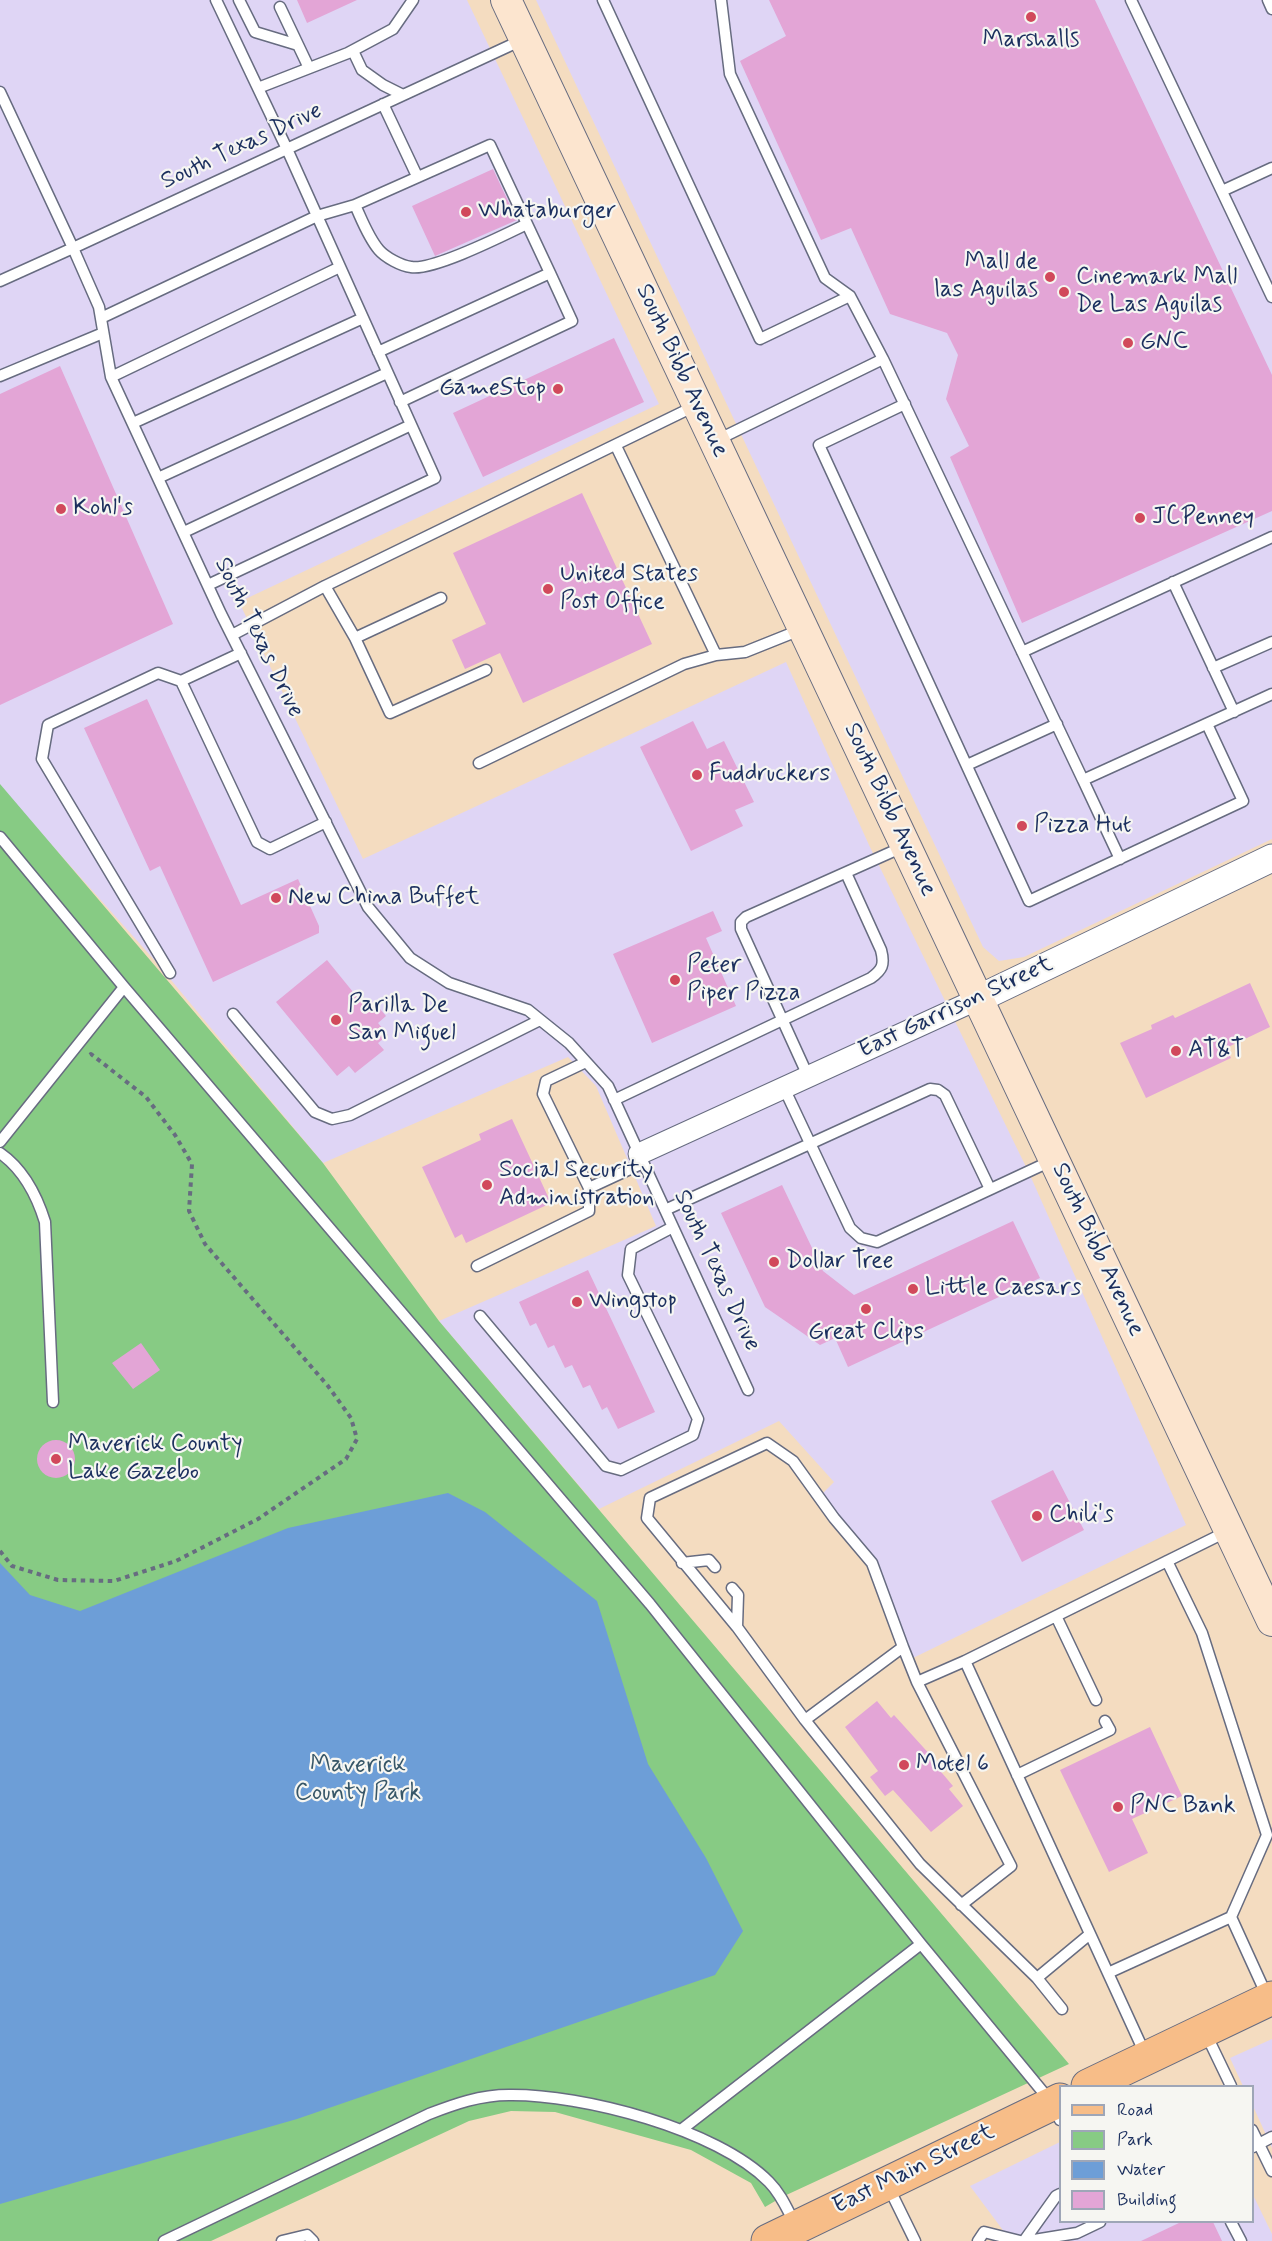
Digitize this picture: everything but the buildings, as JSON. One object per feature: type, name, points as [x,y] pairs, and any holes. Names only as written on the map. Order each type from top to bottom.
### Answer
[{"type":"main road","name":"South Bibb Avenue","points":[[506,0],[1270,1613]]},
{"type":"main road","points":[[1090,2085],[1271,1999]]},
{"type":"main road","name":"East Main Street","points":[[782,2234],[887,2183],[1058,2108]]},
{"type":"street","name":"East Garrison Street","points":[[641,1159],[808,1076],[978,999],[1272,858]]},
{"type":"lane","points":[[208,585],[435,478],[287,149],[216,0]]},
{"type":"lane","points":[[238,0],[255,32],[298,45]]},
{"type":"lane","points":[[258,88],[353,51],[393,29],[413,0]]},
{"type":"lane","points":[[603,0],[760,339],[850,296]]},
{"type":"lane","points":[[721,0],[730,74],[825,278],[850,296],[884,359],[1120,859]]},
{"type":"lane","points":[[1131,0],[1272,297]]},
{"type":"lane","points":[[1268,0],[1272,9]]},
{"type":"lane","points":[[280,7],[309,68]]},
{"type":"lane","name":"South Texas Drive","points":[[525,39],[73,248],[99,307],[111,377],[232,635],[368,906],[410,958],[449,983],[528,1010],[569,1043],[608,1086],[748,1390]]},
{"type":"lane","points":[[353,51],[362,70],[383,85],[403,95]]},
{"type":"lane","points":[[0,92],[73,248],[0,281]]},
{"type":"lane","points":[[383,104],[417,176]]},
{"type":"lane","points":[[101,318],[317,216],[355,205],[490,145],[572,321],[400,402]]},
{"type":"lane","points":[[1222,191],[1272,168]]},
{"type":"lane","points":[[355,205],[367,231],[380,251],[412,268],[450,258],[527,224]]},
{"type":"lane","points":[[111,377],[340,267]]},
{"type":"lane","points":[[378,352],[550,273]]},
{"type":"lane","points":[[133,423],[363,318]]},
{"type":"lane","points":[[0,376],[103,333]]},
{"type":"lane","points":[[715,441],[884,359]]},
{"type":"lane","points":[[158,478],[387,373]]},
{"type":"lane","points":[[905,404],[819,445],[1029,902],[1244,801],[1207,724]]},
{"type":"lane","points":[[232,635],[325,586],[697,405]]},
{"type":"lane","points":[[184,532],[411,425]]},
{"type":"lane","points":[[616,446],[716,655]]},
{"type":"lane","points":[[1022,652],[1272,537]]},
{"type":"lane","points":[[1173,582],[1233,712]]},
{"type":"lane","points":[[325,586],[355,638],[390,713],[486,670]]},
{"type":"lane","points":[[355,638],[441,598]]},
{"type":"lane","points":[[479,763],[684,664],[716,655],[745,652],[803,629]]},
{"type":"lane","points":[[1213,668],[1272,642]]},
{"type":"lane","points":[[170,973],[42,759],[48,725],[158,673],[181,681],[241,653]]},
{"type":"lane","points":[[181,681],[257,842],[270,849],[326,822]]},
{"type":"lane","points":[[1083,780],[1272,694]]},
{"type":"lane","points":[[967,765],[1057,724]]},
{"type":"lane","points":[[0,837],[124,987],[650,1604],[921,1944],[1058,2108]]},
{"type":"lane","points":[[808,1076],[741,929],[741,922],[746,917],[906,846]]},
{"type":"lane","points":[[614,1100],[871,978],[882,970],[884,961],[881,950],[846,873]]},
{"type":"lane","points":[[0,1142],[124,987]]},
{"type":"lane","points":[[232,1014],[315,1112],[332,1119],[350,1115],[540,1020]]},
{"type":"lane","points":[[477,1266],[589,1211],[589,1188],[543,1094],[546,1081],[586,1062]]},
{"type":"lane","points":[[784,1088],[850,1228],[861,1238],[877,1242],[1054,1159]]},
{"type":"lane","points":[[665,1210],[930,1089],[938,1090],[945,1095],[990,1189]]},
{"type":"lane","points":[[0,1153],[28,1182],[40,1205],[45,1222],[53,1402]]},
{"type":"lane","points":[[589,1188],[641,1159]]},
{"type":"lane","points":[[480,1316],[606,1466],[621,1470],[693,1436],[698,1419],[628,1275],[630,1249],[673,1227]]},
{"type":"lane","points":[[962,1905],[1011,1866],[917,1682],[872,1563],[834,1518],[793,1461],[767,1443],[650,1498],[647,1518],[737,1627],[805,1720],[920,1864],[962,1905],[1037,1978],[1062,2009]]},
{"type":"lane","points":[[917,1682],[965,1662],[1229,1530]]},
{"type":"lane","points":[[682,1563],[709,1560],[715,1567]]},
{"type":"lane","points":[[1108,1973],[1231,1917],[1267,1835],[1202,1633],[1167,1561]]},
{"type":"lane","points":[[732,1588],[738,1595],[737,1627]]},
{"type":"lane","points":[[1056,1616],[1095,1700]]},
{"type":"lane","points":[[805,1720],[903,1647]]},
{"type":"lane","points":[[965,1662],[1147,2058]]},
{"type":"lane","points":[[1017,1775],[1110,1731],[1105,1721]]},
{"type":"lane","points":[[1231,1917],[1271,1999]]},
{"type":"lane","points":[[1037,1978],[1090,1934]]},
{"type":"lane","points":[[681,2130],[921,1944]]},
{"type":"lane","points":[[1204,2031],[1231,2085]]},
{"type":"lane","points":[[164,2241],[429,2114],[467,2100],[507,2095],[558,2098],[616,2110],[681,2130],[733,2155],[754,2169],[782,2197],[782,2234]]},
{"type":"lane","points":[[1272,2137],[1256,2145],[1272,2171]]},
{"type":"lane","points":[[887,2183],[915,2241]]},
{"type":"lane","points":[[1024,2241],[1059,2194]]},
{"type":"lane","points":[[978,2241],[984,2232],[1024,2241],[1079,2237],[1099,2223]]},
{"type":"lane","points":[[1232,2223],[1241,2241]]},
{"type":"lane","points":[[282,2241],[307,2235],[313,2241]]},
{"type":"path","points":[[0,1551],[12,1566],[58,1580],[114,1581],[176,1561],[258,1519],[346,1459],[357,1439],[351,1418],[328,1386],[206,1244],[189,1211],[192,1164],[176,1135],[147,1097],[91,1054]]},
{"type":"shaded area","points":[[0,0],[467,0],[659,404],[239,602],[363,859],[786,662],[869,845],[1029,1173],[1186,1525],[913,1658],[864,1551],[821,1495],[834,1482],[779,1421],[599,1509],[439,1321],[656,1226],[596,1086],[568,1057],[323,1163],[156,962],[0,787]]},
{"type":"shaded area","points":[[536,0],[1272,0],[1272,839],[1024,957],[999,961],[983,947]]},
{"type":"shaded area","points":[[1272,2039],[1272,2148],[1254,2108],[1254,2085],[1243,2085],[1230,2058]]},
{"type":"shaded area","points":[[1059,2142],[1059,2223],[1254,2223],[1254,2197],[1272,2234],[1272,2241],[1011,2241],[970,2186]]},
{"type":"green space","name":"Maverick County Park","points":[[0,784],[323,1163],[439,1321],[1069,2064],[782,2197],[765,2207],[751,2183],[691,2150],[555,2112],[511,2111],[469,2121],[211,2241],[0,2241]]},
{"type":"water","points":[[448,1493],[485,1512],[597,1601],[648,1764],[706,1858],[743,1931],[715,1975],[297,2119],[0,2204],[0,1563],[30,1595],[80,1611],[288,1528]]},
{"type":"place","name":"Marshalls","points":[[1031,17]]},
{"type":"place","name":"Whataburger","points":[[466,212]]},
{"type":"place","name":"Mall de las Aguilas","points":[[1050,277]]},
{"type":"place","name":"Cinemark Mall De Las Aguilas","points":[[1064,292]]},
{"type":"place","name":"GNC","points":[[1128,343]]},
{"type":"place","name":"GameStop","points":[[558,389]]},
{"type":"place","name":"Kohl's","points":[[61,509]]},
{"type":"place","name":"JCPenney","points":[[1140,518]]},
{"type":"place","name":"United States Post Office","points":[[548,589]]},
{"type":"place","name":"Fuddruckers","points":[[697,775]]},
{"type":"place","name":"Pizza Hut","points":[[1022,826]]},
{"type":"place","name":"New China Buffet","points":[[276,898]]},
{"type":"place","name":"Peter Piper Pizza","points":[[675,980]]},
{"type":"place","name":"Parilla De San Miguel","points":[[336,1020]]},
{"type":"place","name":"AT&T","points":[[1176,1051]]},
{"type":"place","name":"Social Security Administration","points":[[487,1185]]},
{"type":"place","name":"Dollar Tree","points":[[774,1262]]},
{"type":"place","name":"Little Caesars","points":[[913,1289]]},
{"type":"place","name":"Wingstop","points":[[577,1302]]},
{"type":"place","name":"Great Clips","points":[[866,1309]]},
{"type":"place","name":"Maverick County Lake Gazebo","points":[[56,1459]]},
{"type":"place","name":"Chili's","points":[[1037,1516]]},
{"type":"place","name":"Motel 6","points":[[904,1765]]},
{"type":"place","name":"PNC Bank","points":[[1118,1807]]}]
